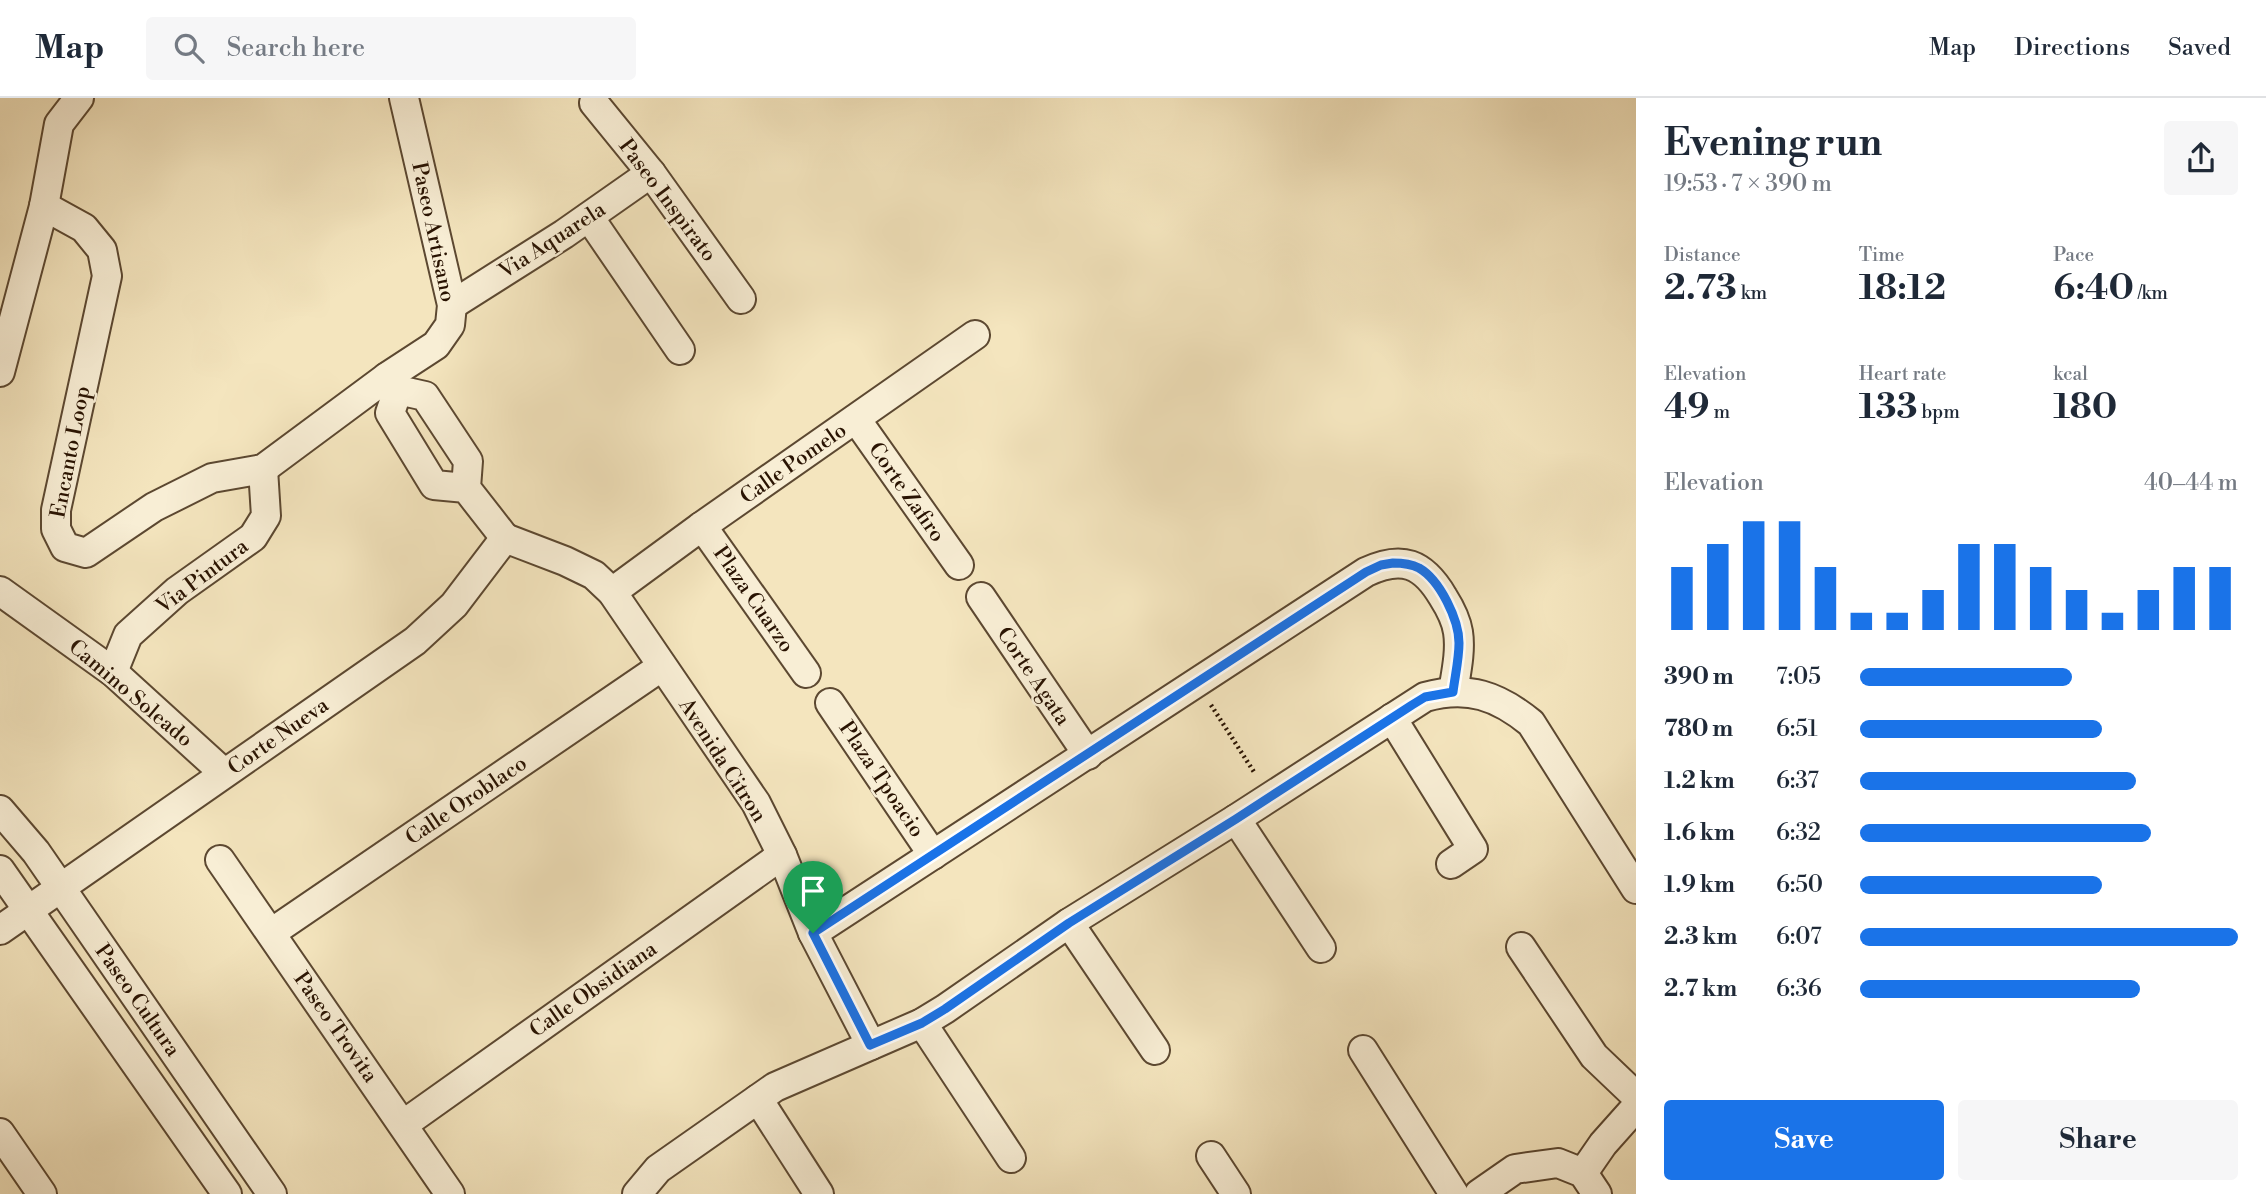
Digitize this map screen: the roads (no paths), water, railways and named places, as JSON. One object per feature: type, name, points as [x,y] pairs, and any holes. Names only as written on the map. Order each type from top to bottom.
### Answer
[{"type":"street","points":[[0,372],[44,206],[59,124],[79,98]]},
{"type":"street","name":"Paseo Artisano","points":[[392,383],[436,345],[450,326],[452,306],[404,98]]},
{"type":"street","name":"Paseo Inspirato","points":[[594,103],[651,173],[741,299]]},
{"type":"street","name":"Via Aquarela","points":[[452,306],[589,217],[651,173]]},
{"type":"street","name":"Encanto Loop","points":[[44,206],[84,228],[102,250],[107,276],[56,510],[56,529],[65,547],[86,553],[154,507],[212,478],[263,469],[392,383]]},
{"type":"street","points":[[589,217],[680,350]]},
{"type":"street","name":"Calle Pomelo","points":[[612,592],[975,335]]},
{"type":"street","points":[[466,488],[433,485],[390,413],[392,383],[425,396],[468,461],[466,488],[505,538]]},
{"type":"street","name":"Corte Zafiro","points":[[856,419],[959,565]]},
{"type":"street","name":"Via Pintura","points":[[113,672],[128,635],[177,591],[253,537],[266,516],[263,469]]},
{"type":"street","name":"Plaza Cuarzo","points":[[702,526],[806,673]]},
{"type":"street","name":"Avenida Citron","points":[[505,538],[594,575],[612,592],[755,803],[782,855],[813,933],[870,1045]]},
{"type":"street","name":"Corte Nueva","points":[[0,930],[415,641],[454,605],[505,538]]},
{"type":"street","points":[[813,933],[1366,572],[1381,565],[1406,563],[1419,568],[1435,583],[1455,620],[1459,646],[1453,692]]},
{"type":"street","name":"Camino Soleado","points":[[0,591],[113,672],[224,773]]},
{"type":"street","name":"Corte Agata","points":[[981,597],[1088,755]]},
{"type":"street","name":"Calle Oroblaco","points":[[271,933],[662,667]]},
{"type":"street","points":[[637,1194],[658,1168],[775,1087],[922,1023],[1069,923],[1425,697],[1453,692],[1471,693],[1494,699],[1512,708],[1531,723],[1636,889]]},
{"type":"street","name":"Plaza Tpoacio","points":[[830,703],[933,855]]},
{"type":"street","points":[[1392,718],[1473,849],[1451,864]]},
{"type":"street","name":"Paseo Cultura","points":[[0,810],[36,852],[61,887],[272,1194]]},
{"type":"street","points":[[1236,819],[1321,948]]},
{"type":"street","name":"Calle Obsidiana","points":[[404,1124],[782,855]]},
{"type":"street","name":"Paseo Trovita","points":[[220,860],[450,1194]]},
{"type":"street","name":"Paseo Cultura","points":[[0,870],[228,1194]]},
{"type":"street","points":[[1069,923],[1155,1050]]},
{"type":"street","points":[[1521,947],[1594,1056],[1636,1096]]},
{"type":"street","points":[[922,1023],[1011,1158]]},
{"type":"street","points":[[1363,1050],[1454,1194]]},
{"type":"street","points":[[758,1099],[819,1194]]},
{"type":"street","points":[[1479,1194],[1515,1169],[1558,1163],[1590,1183],[1604,1144],[1636,1107]]},
{"type":"street","points":[[0,1133],[41,1194]]},
{"type":"street","points":[[1211,1156],[1236,1194]]}]
